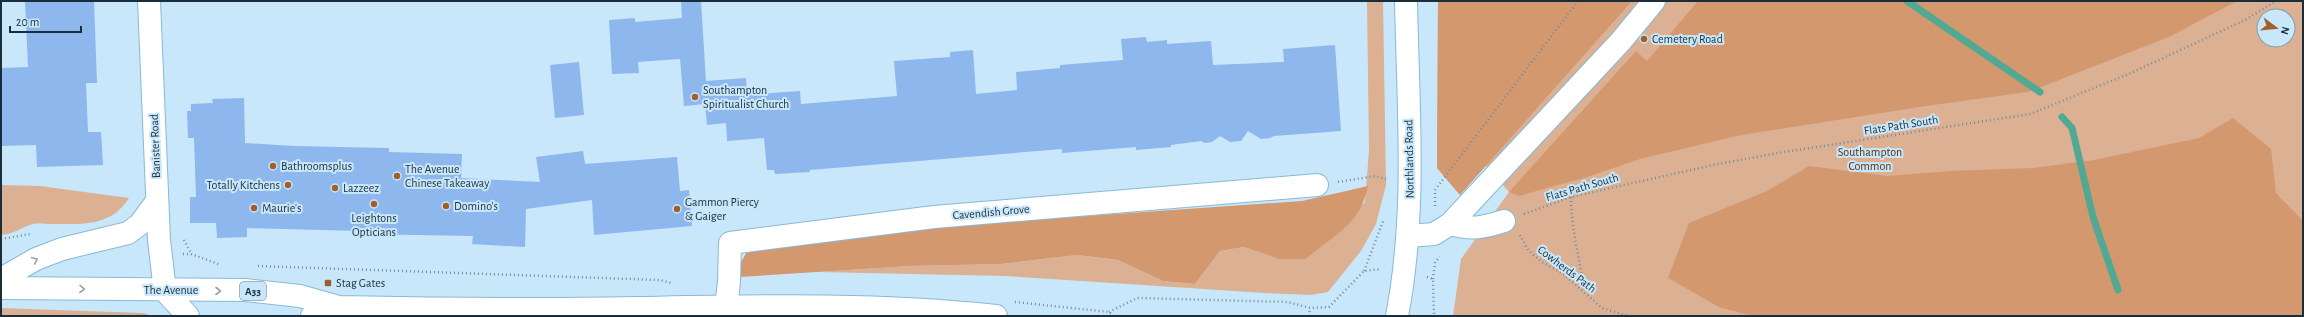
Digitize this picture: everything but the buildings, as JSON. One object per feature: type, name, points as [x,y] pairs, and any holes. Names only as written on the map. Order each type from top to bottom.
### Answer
[{"type":"street","name":"Banister Road","points":[[149,1],[157,200],[165,291]]},
{"type":"street","name":"Northlands Road","points":[[1397,316],[1405,274],[1409,236],[1410,192],[1406,1]]},
{"type":"street","points":[[1409,236],[1434,234],[1450,224],[1621,41],[1654,1]]},
{"type":"street","name":"Cavendish Grove","points":[[725,311],[729,282],[730,243],[934,217],[1317,185]]},
{"type":"street","points":[[1,278],[36,259],[62,249],[128,233],[140,224],[157,200]]},
{"type":"street","points":[[1450,224],[1468,229],[1478,229],[1514,223]]},
{"type":"street","name":"The Avenue","points":[[1,288],[265,292],[300,296],[339,308]]},
{"type":"street","points":[[165,291],[188,316]]},
{"type":"street","name":"The Avenue","points":[[312,316],[339,308],[725,311],[820,306],[929,309],[996,316]]},
{"type":"path","points":[[1435,190],[1578,1]]},
{"type":"path","name":"Flats Path South","points":[[1514,223],[1571,197],[1771,154],[2030,114],[2131,73],[2245,20],[2276,1]]},
{"type":"path","points":[[1362,178],[1374,176],[1393,180]]},
{"type":"path","points":[[1571,197],[1571,220],[1580,258],[1584,292]]},
{"type":"path","points":[[1109,312],[1137,298],[1288,302],[1310,308],[1329,307],[1364,271],[1384,218]]},
{"type":"path","name":"Cowherds Path","points":[[1514,223],[1528,250],[1542,262],[1562,273],[1602,308],[1628,316]]},
{"type":"path","points":[[1,238],[39,233]]},
{"type":"path","points":[[191,254],[226,266]]},
{"type":"path","points":[[253,266],[660,280]]},
{"type":"path","points":[[1364,271],[1380,269]]},
{"type":"path","points":[[1424,277],[1434,279],[1434,316]]},
{"type":"path","points":[[618,278],[618,283]]},
{"type":"path","points":[[1309,316],[1310,308]]},
{"type":"green space","points":[[1367,1],[1383,1],[1386,185],[1376,224],[1361,251],[1328,292],[1311,295],[1006,276],[817,272],[910,266],[1001,264],[1077,255],[1118,260],[1163,281],[1195,284],[1220,251],[1244,247],[1279,259],[1306,259],[1365,202],[1369,150]]},
{"type":"green space","name":"Southampton Common","points":[[1438,1],[2303,1],[2303,316],[1453,316],[1461,259],[1509,192],[1485,165],[1460,195],[1437,168]]},
{"type":"green space","points":[[1,185],[40,186],[129,198],[114,214],[95,222],[74,224],[35,224],[1,235]]},
{"type":"green space","points":[[1,308],[143,313],[153,316],[1,316]]},
{"type":"shaded area","points":[[1438,1],[1632,1],[1460,195],[1437,168]]},
{"type":"shaded area","points":[[1698,1],[2237,1],[2169,37],[2028,92],[1926,106],[1741,135],[1640,159],[1587,177],[1519,196],[1509,192],[1636,51],[1647,61]]},
{"type":"shaded area","points":[[2233,118],[2271,149],[2276,193],[2303,221],[2303,316],[1752,316],[1719,307],[1668,278],[1689,223],[1767,191],[1809,166],[1887,176],[1950,171],[2033,168],[2094,160],[2199,138]]},
{"type":"shaded area","points":[[1368,186],[1359,211],[1352,220],[1306,259],[1279,259],[1244,247],[1220,251],[1195,284],[1163,281],[1118,260],[1077,255],[1001,264],[910,266],[740,277],[740,264],[749,248],[887,230],[1302,201]]},
{"type":"waterway","points":[[1907,1],[2040,92]]},
{"type":"waterway","points":[[2062,117],[2072,128],[2093,217],[2118,290]]},
{"type":"place","name":"Cemetery Road","points":[[1644,39]]},
{"type":"place","name":"Southampton Spiritualist Church","points":[[695,97]]},
{"type":"place","name":"Bathroomsplus","points":[[273,166]]},
{"type":"place","name":"The Avenue Chinese Takeaway","points":[[397,176]]},
{"type":"place","name":"Totally Kitchens","points":[[288,185]]},
{"type":"place","name":"Lazzeez","points":[[335,188]]},
{"type":"place","name":"Leightons Opticians","points":[[374,204]]},
{"type":"place","name":"Domino's","points":[[446,206]]},
{"type":"place","name":"Maurie's","points":[[254,208]]},
{"type":"place","name":"Gammon Piercy & Gaiger","points":[[677,209]]},
{"type":"place","name":"Stag Gates","points":[[328,283]]}]
